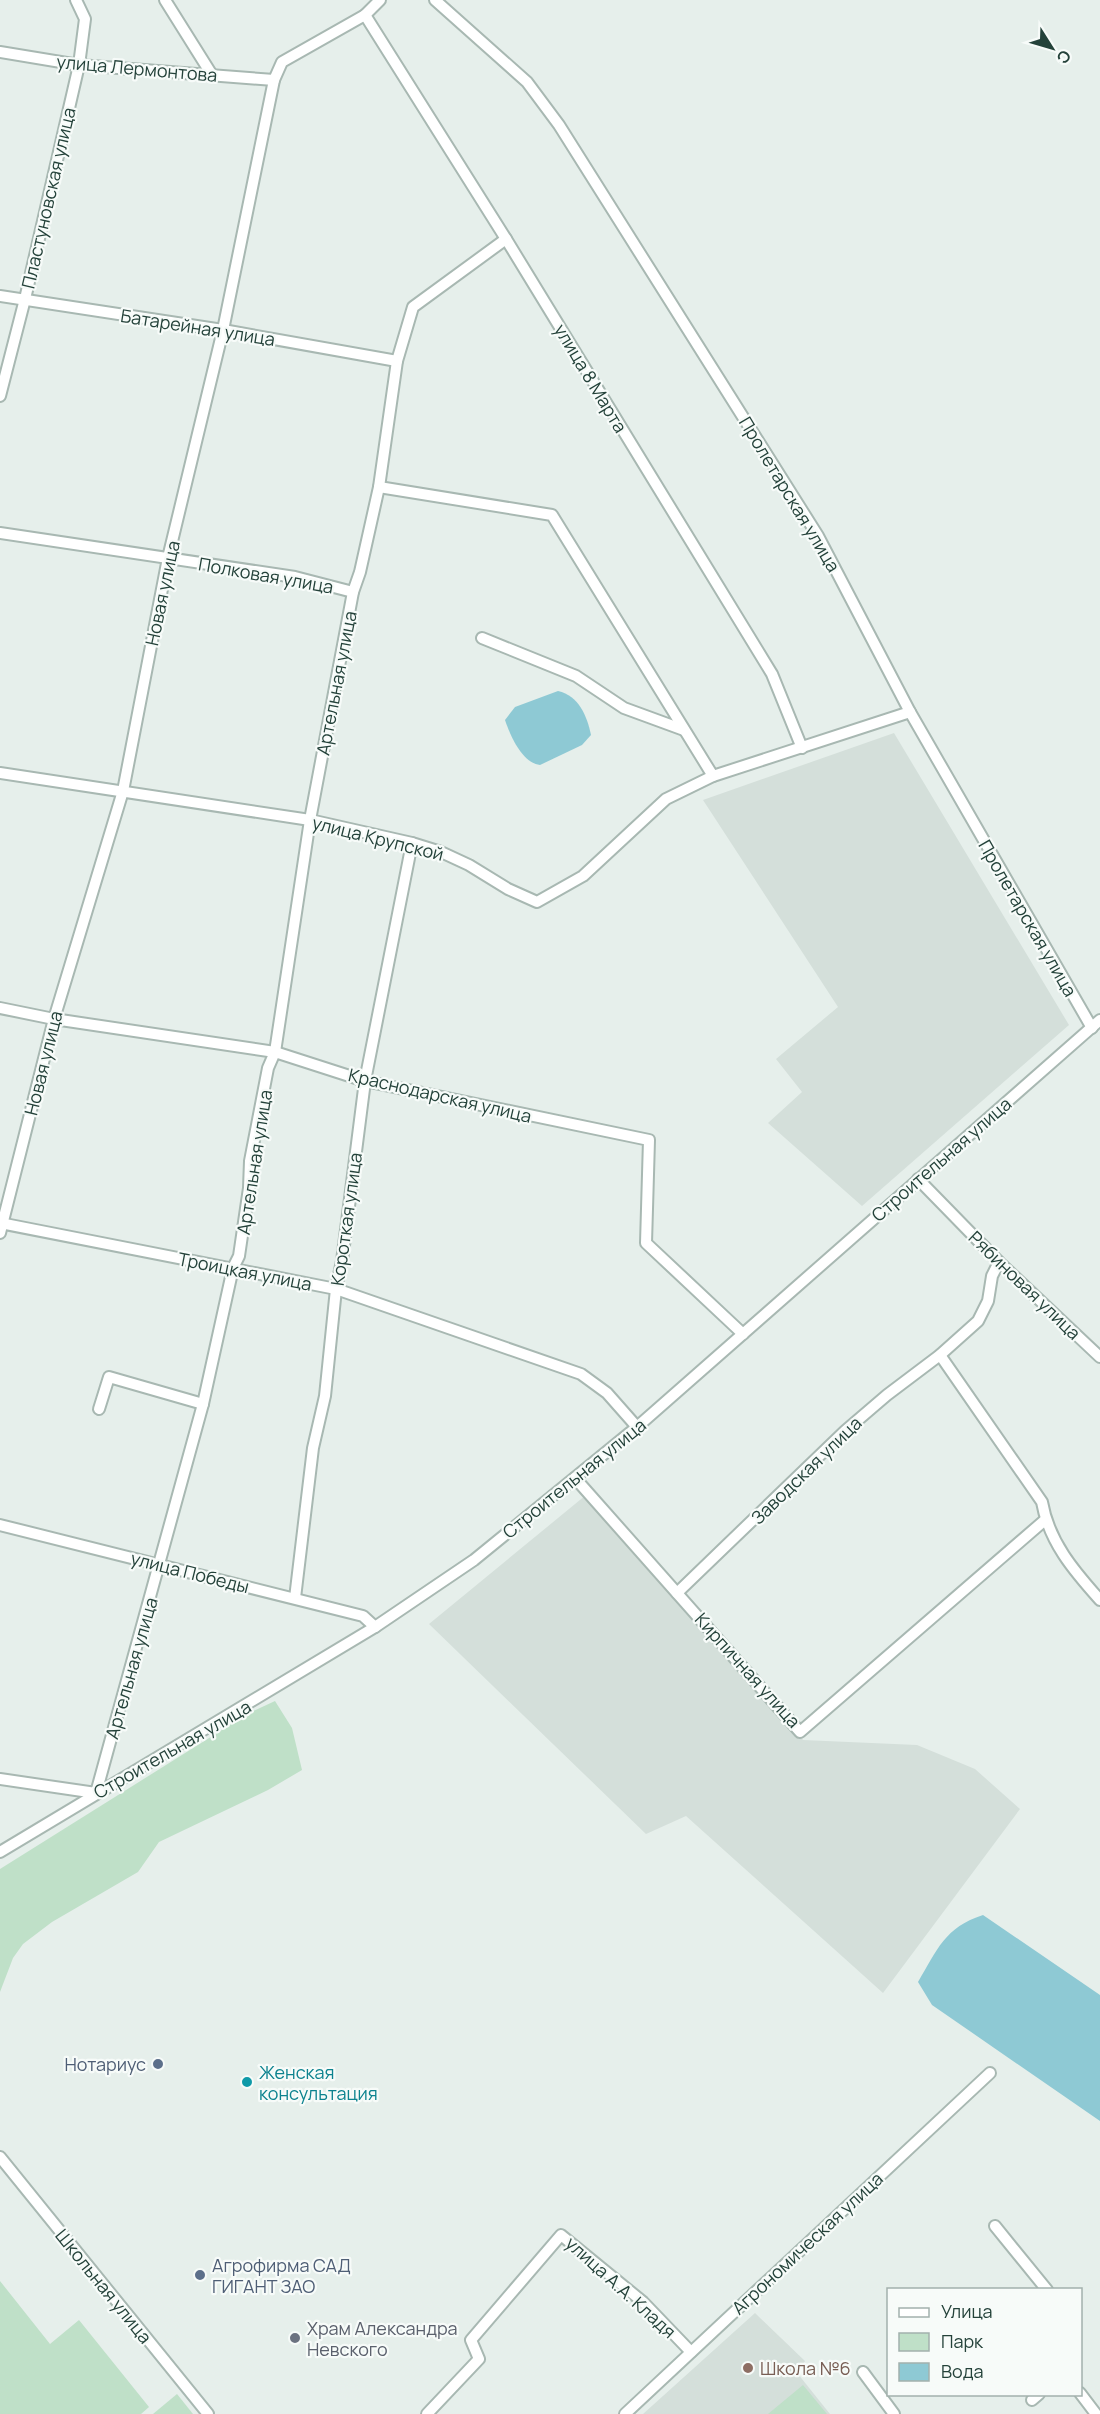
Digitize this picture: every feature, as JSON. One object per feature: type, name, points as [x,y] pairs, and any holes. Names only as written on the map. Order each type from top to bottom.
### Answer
[{"type":"street","name":"Пластуновская улица","points":[[0,396],[79,65],[85,19],[76,0]]},
{"type":"street","points":[[165,0],[213,75]]},
{"type":"street","name":"Новая улица","points":[[1,1227],[54,1019],[123,791],[168,558],[223,330],[274,81],[282,62],[365,15],[380,0]]},
{"type":"street","name":"Пролетарская улица","points":[[435,0],[527,82],[559,125],[818,536],[910,712],[1096,1024]]},
{"type":"street","name":"улица 8 Марта","points":[[365,15],[506,239],[772,674],[802,748]]},
{"type":"street","name":"улица Лермонтова","points":[[0,52],[79,65],[274,81]]},
{"type":"street","name":"Артельная улица","points":[[96,1793],[204,1404],[233,1268],[239,1256],[249,1188],[250,1161],[268,1068],[275,1052],[310,820],[353,592],[379,487],[397,361],[414,307],[506,239]]},
{"type":"street","name":"Батарейная улица","points":[[0,296],[223,330],[397,361]]},
{"type":"street","points":[[379,487],[552,516],[713,776]]},
{"type":"street","name":"Полковая улица","points":[[0,533],[295,577],[353,592]]},
{"type":"street","points":[[482,638],[576,676],[624,708],[684,730]]},
{"type":"street","name":"улица Крупской","points":[[0,772],[310,820],[412,843],[441,852],[469,865],[508,889],[537,902],[583,876],[666,799],[713,776],[910,712]]},
{"type":"street","name":"Короткая улица","points":[[295,1598],[313,1448],[325,1396],[336,1289],[342,1261],[365,1081],[412,843]]},
{"type":"street","name":"Краснодарская улица","points":[[0,1008],[54,1019],[275,1052],[365,1081],[649,1140],[646,1243],[743,1334]]},
{"type":"street","name":"Строительная улица","points":[[0,1852],[375,1627],[474,1560],[637,1427],[1096,1024]]},
{"type":"street","name":"Рябиновая улица","points":[[918,1179],[999,1262],[1100,1357]]},
{"type":"street","name":"Троицкая улица","points":[[1,1227],[233,1268],[336,1289],[580,1374],[607,1393],[637,1427]]},
{"type":"street","name":"Заводская улица","points":[[677,1593],[844,1431],[940,1355],[978,1321],[988,1301],[992,1276],[999,1262]]},
{"type":"street","points":[[940,1355],[1042,1502],[1045,1520],[1066,1562],[1100,1600]]},
{"type":"street","points":[[99,1409],[110,1377],[204,1404]]},
{"type":"street","name":"Кирпичная улица","points":[[575,1478],[800,1732],[1045,1520]]},
{"type":"street","name":"улица Победы","points":[[0,1525],[363,1616],[375,1627]]},
{"type":"street","points":[[0,1779],[96,1793]]},
{"type":"street","name":"Агрономическая улица","points":[[625,2414],[990,2073]]},
{"type":"street","name":"Школьная улица","points":[[0,2157],[208,2414]]},
{"type":"street","points":[[995,2226],[1046,2288]]},
{"type":"street","name":"улица А.А. Кладя","points":[[427,2414],[479,2359],[471,2340],[561,2235],[642,2302],[691,2352]]},
{"type":"street","points":[[863,2372],[894,2414]]},
{"type":"street","points":[[1082,2396],[1096,2414]]},
{"type":"shaded area","points":[[894,733],[1069,1025],[862,1206],[768,1123],[802,1092],[776,1059],[838,1007],[703,800]]},
{"type":"shaded area","points":[[586,1495],[803,1740],[917,1745],[975,1769],[1020,1809],[883,1993],[686,1816],[646,1834],[429,1624]]},
{"type":"shaded area","name":"Школа №6","points":[[755,2313],[805,2361],[798,2374],[830,2414],[643,2414]]},
{"type":"green space","points":[[275,1701],[292,1728],[302,1770],[268,1790],[159,1842],[138,1872],[52,1922],[23,1944],[13,1958],[0,1992],[0,1869],[249,1713]]},
{"type":"green space","points":[[0,2281],[50,2344],[79,2320],[149,2407],[141,2414],[0,2414]]},
{"type":"green space","points":[[803,2385],[827,2414],[768,2414]]},
{"type":"green space","points":[[177,2394],[193,2414],[153,2414]]},
{"type":"water","points":[[558,691],[577,702],[591,735],[582,745],[540,765],[522,754],[505,720],[515,707]]},
{"type":"water","points":[[983,1915],[1100,1995],[1100,2121],[932,2005],[918,1982],[943,1941],[959,1926]]},
{"type":"place","name":"Нотариус","points":[[158,2064]]},
{"type":"place","name":"Женская консультация","points":[[247,2082]]},
{"type":"place","name":"Агрофирма САД ГИГАНТ ЗАО","points":[[200,2275]]},
{"type":"place","name":"Храм Александра Невского","points":[[295,2338]]},
{"type":"place","name":"Школа №6","points":[[748,2368]]}]
